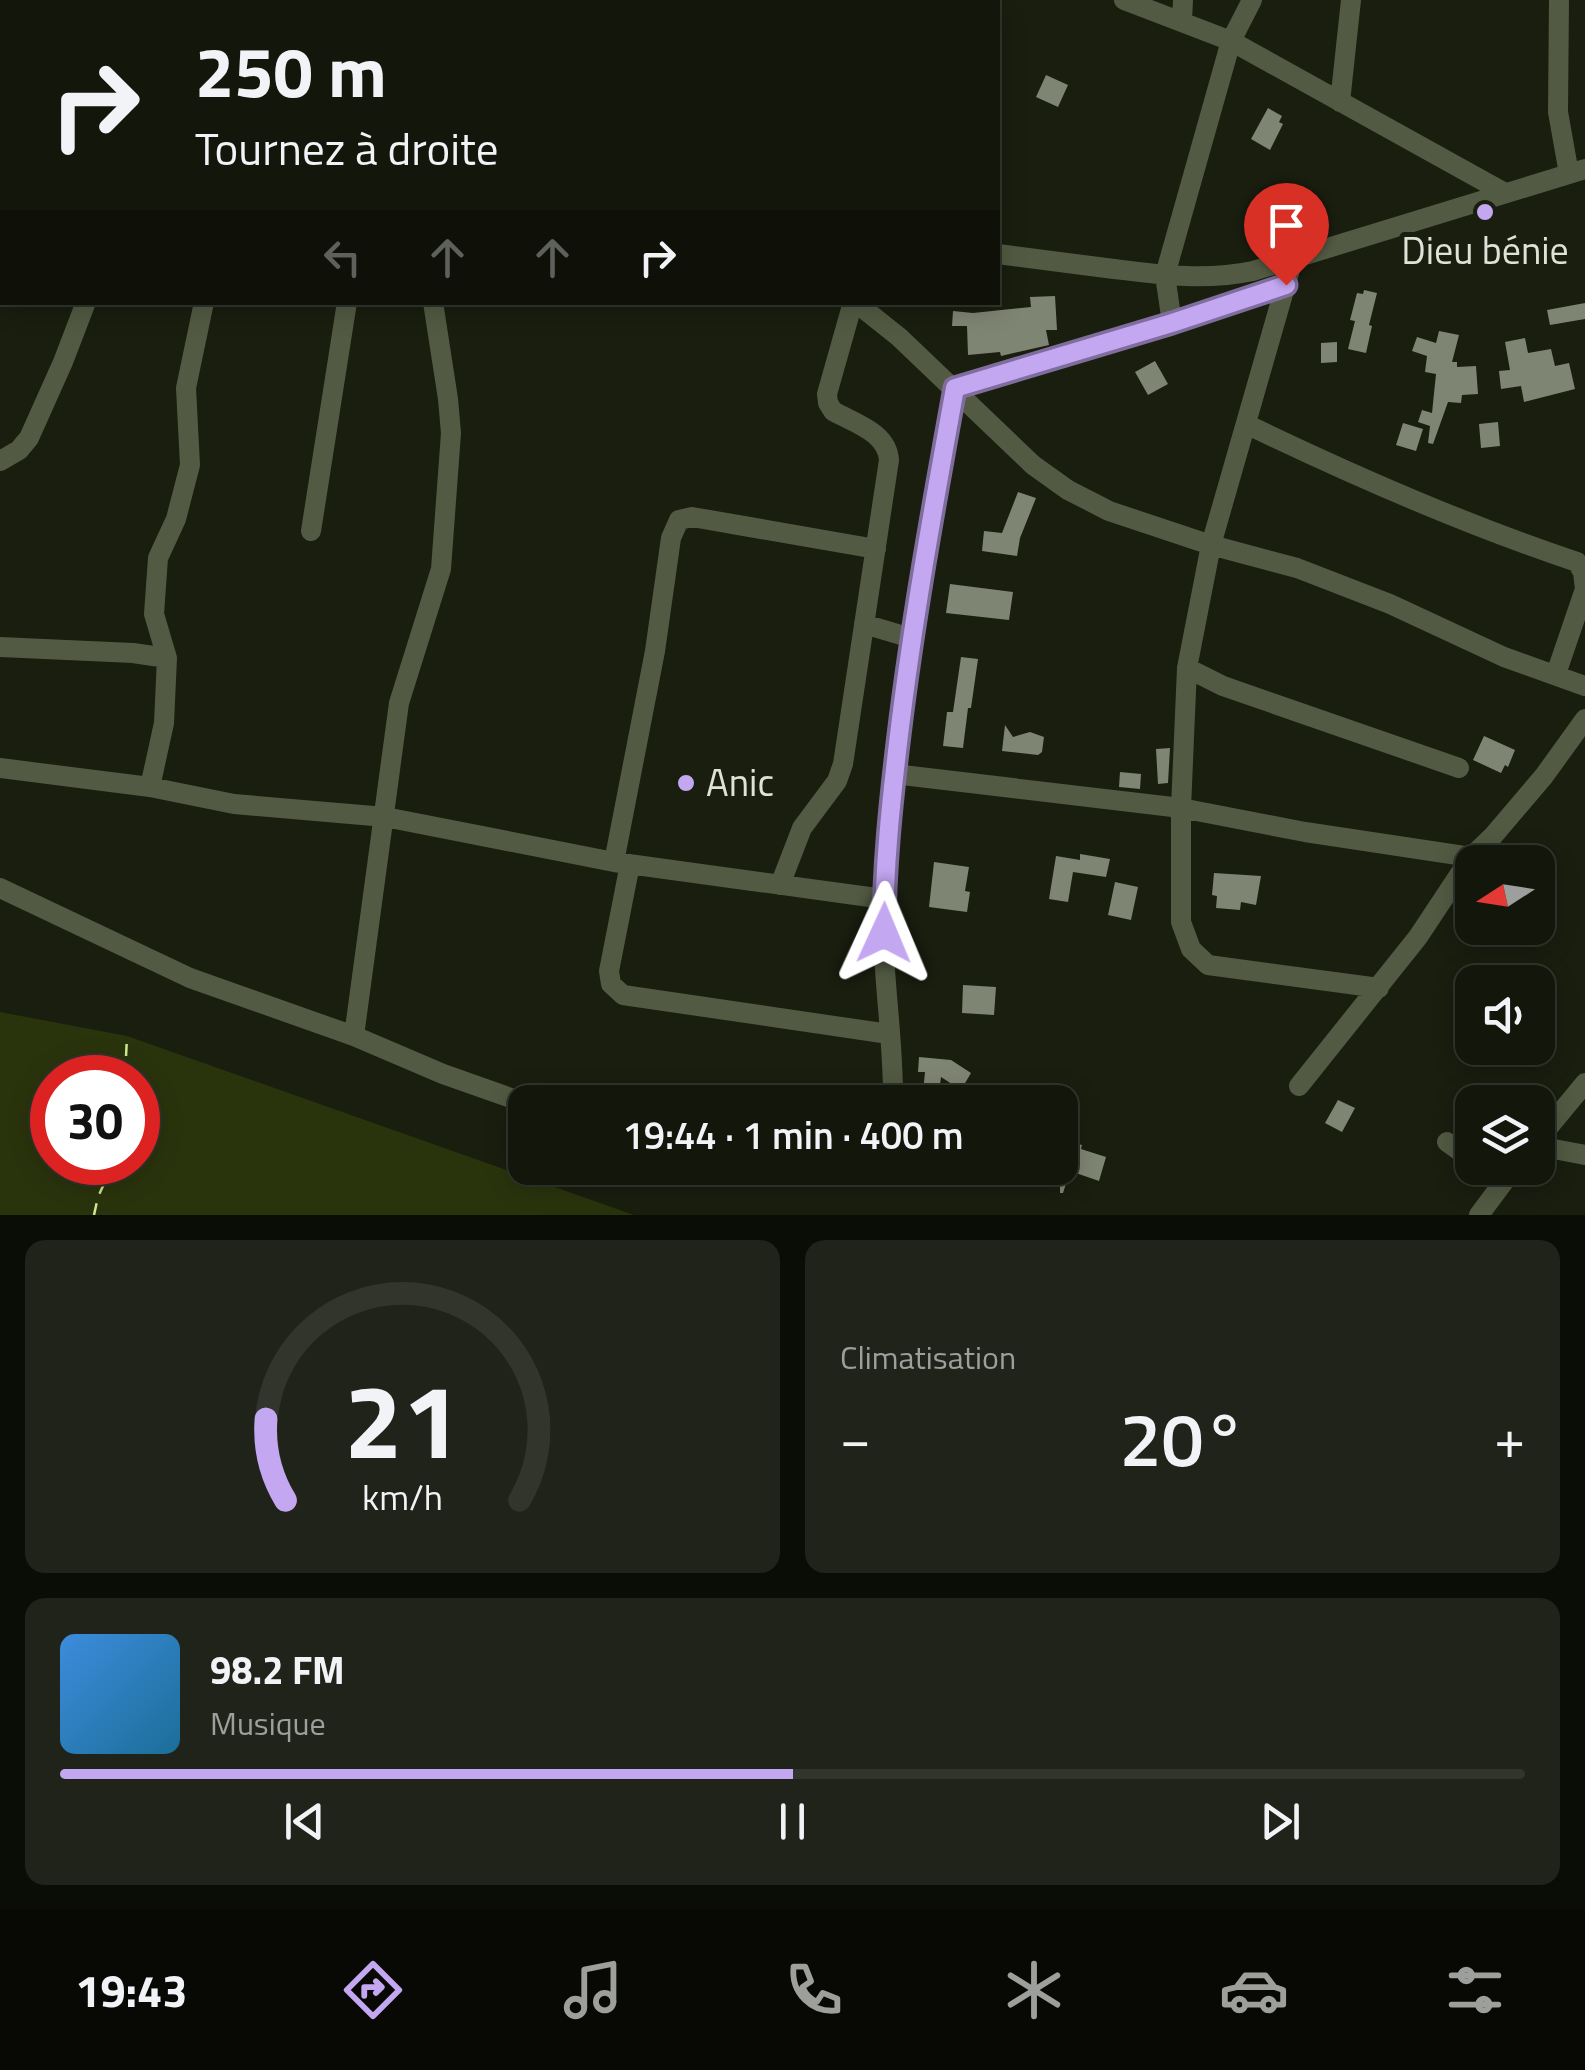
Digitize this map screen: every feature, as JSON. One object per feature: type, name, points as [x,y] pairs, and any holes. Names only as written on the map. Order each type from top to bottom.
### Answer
[{"type":"street","points":[[1124,0],[1182,11],[1505,194]]},
{"type":"street","points":[[1172,323],[1165,275],[1231,41],[1252,0]]},
{"type":"street","points":[[1340,102],[1352,0]]},
{"type":"street","points":[[1000,254],[1165,275],[1230,276],[1577,171],[1558,112],[1559,0]]},
{"type":"street","points":[[1294,259],[1211,545],[1186,668],[1181,922],[1190,949],[1208,965],[1379,988]]},
{"type":"street","points":[[955,388],[1286,285]]},
{"type":"street","points":[[0,461],[20,450],[28,438],[85,305]]},
{"type":"street","points":[[150,787],[164,723],[167,658],[154,614],[158,558],[176,519],[190,465],[186,388],[203,305]]},
{"type":"street","points":[[312,531],[346,305]]},
{"type":"street","points":[[354,1036],[400,703],[441,569],[451,433],[433,305]]},
{"type":"street","points":[[780,885],[802,828],[836,781],[843,764],[889,460],[883,439],[832,411],[828,403],[827,394],[853,305]]},
{"type":"street","points":[[858,305],[955,388],[1033,465],[1068,490],[1109,511],[1297,568],[1390,604],[1504,657],[1585,686]]},
{"type":"street","points":[[894,1085],[884,967],[884,900],[894,774],[911,638],[955,388]]},
{"type":"street","points":[[1246,424],[1451,518],[1576,562],[1583,572],[1585,589],[1556,674]]},
{"type":"street","points":[[876,549],[692,516],[679,520],[671,538],[609,971],[611,984],[623,995],[888,1034]]},
{"type":"street","points":[[864,624],[911,638]]},
{"type":"street","points":[[0,647],[167,658]]},
{"type":"street","points":[[1186,668],[1224,686],[1458,768]]},
{"type":"street","points":[[1485,845],[1544,776],[1585,719]]},
{"type":"street","points":[[0,768],[150,787],[234,804],[384,818],[622,863],[884,900]]},
{"type":"street","points":[[894,774],[1181,808],[1455,855]]},
{"type":"street","points":[[1299,1086],[1418,937],[1455,882]]},
{"type":"street","points":[[0,888],[161,966],[508,1097]]},
{"type":"street","points":[[1555,1121],[1585,1083]]},
{"type":"street","points":[[1447,1142],[1455,1148]]},
{"type":"street","points":[[1555,1147],[1585,1154]]},
{"type":"street","points":[[1478,1215],[1500,1185]]},
{"type":"green space","points":[[0,1012],[127,1036],[508,1171],[508,1185],[549,1185],[634,1215],[0,1215]]},
{"type":"building","points":[[1046,75],[1068,85],[1058,107],[1036,97]]},
{"type":"building","points":[[1268,108],[1282,116],[1279,122],[1283,124],[1270,150],[1251,139]]},
{"type":"building","points":[[1364,290],[1377,293],[1366,353],[1348,349],[1357,293],[1363,294]]},
{"type":"building","points":[[1055,296],[1057,330],[1046,330],[1049,345],[1001,356],[1000,352],[968,355],[967,326],[952,326],[953,311],[973,313],[1031,307],[1030,297]]},
{"type":"building","points":[[1585,303],[1585,319],[1550,325],[1547,310]]},
{"type":"building","points":[[1439,331],[1459,335],[1452,362],[1457,362],[1457,367],[1476,366],[1478,394],[1462,395],[1461,403],[1448,402],[1433,444],[1428,443],[1430,426],[1418,422],[1422,410],[1432,413],[1436,374],[1425,372],[1427,356],[1412,351],[1417,337],[1436,343]]},
{"type":"building","points":[[1525,338],[1528,353],[1551,349],[1555,366],[1569,363],[1575,389],[1524,402],[1521,386],[1501,389],[1499,371],[1510,370],[1505,342]]},
{"type":"building","points":[[1337,342],[1337,362],[1321,363],[1321,343]]},
{"type":"building","points":[[1155,361],[1168,384],[1148,395],[1135,372]]},
{"type":"building","points":[[1498,422],[1500,446],[1481,448],[1479,424]]},
{"type":"building","points":[[1403,423],[1423,429],[1416,451],[1396,445]]},
{"type":"building","points":[[1018,492],[1036,498],[1017,556],[982,551],[984,531],[1002,533]]},
{"type":"building","points":[[950,584],[1013,592],[1009,620],[946,613]]},
{"type":"building","points":[[961,657],[978,659],[963,748],[943,746],[947,712],[953,712]]},
{"type":"building","points":[[1005,725],[1013,737],[1030,732],[1044,737],[1042,752],[1038,755],[1002,751]]},
{"type":"building","points":[[1484,736],[1515,750],[1501,773],[1473,760]]},
{"type":"building","points":[[1170,748],[1168,783],[1158,784],[1156,749]]},
{"type":"building","points":[[1120,772],[1141,774],[1140,789],[1119,787]]},
{"type":"building","points":[[1080,854],[1110,859],[1106,877],[1073,872],[1068,902],[1049,899],[1056,856],[1080,860]]},
{"type":"building","points":[[934,862],[969,867],[967,912],[929,907]]},
{"type":"building","points":[[1214,873],[1261,876],[1256,905],[1241,902],[1240,910],[1216,908],[1217,896],[1212,895]]},
{"type":"building","points":[[1115,882],[1138,887],[1131,920],[1108,915]]},
{"type":"building","points":[[963,985],[996,987],[994,1015],[962,1013]]},
{"type":"building","points":[[919,1057],[951,1060],[971,1073],[964,1085],[953,1085],[941,1077],[940,1085],[924,1085],[925,1072],[918,1072]]},
{"type":"building","points":[[1338,1100],[1355,1108],[1342,1132],[1325,1123]]},
{"type":"building","points":[[1078,1144],[1081,1149],[1106,1157],[1099,1181],[1078,1174]]},
{"type":"ferry route","points":[[126,1055],[127,1036]]},
{"type":"ferry route","points":[[94,1215],[103,1185]]},
{"type":"place","name":"Dieu bénie","points":[[1485,212]]},
{"type":"place","name":"Anic","points":[[686,783]]},
{"type":"route","points":[[884,933],[894,774],[911,638],[955,388],[1286,285]]}]
